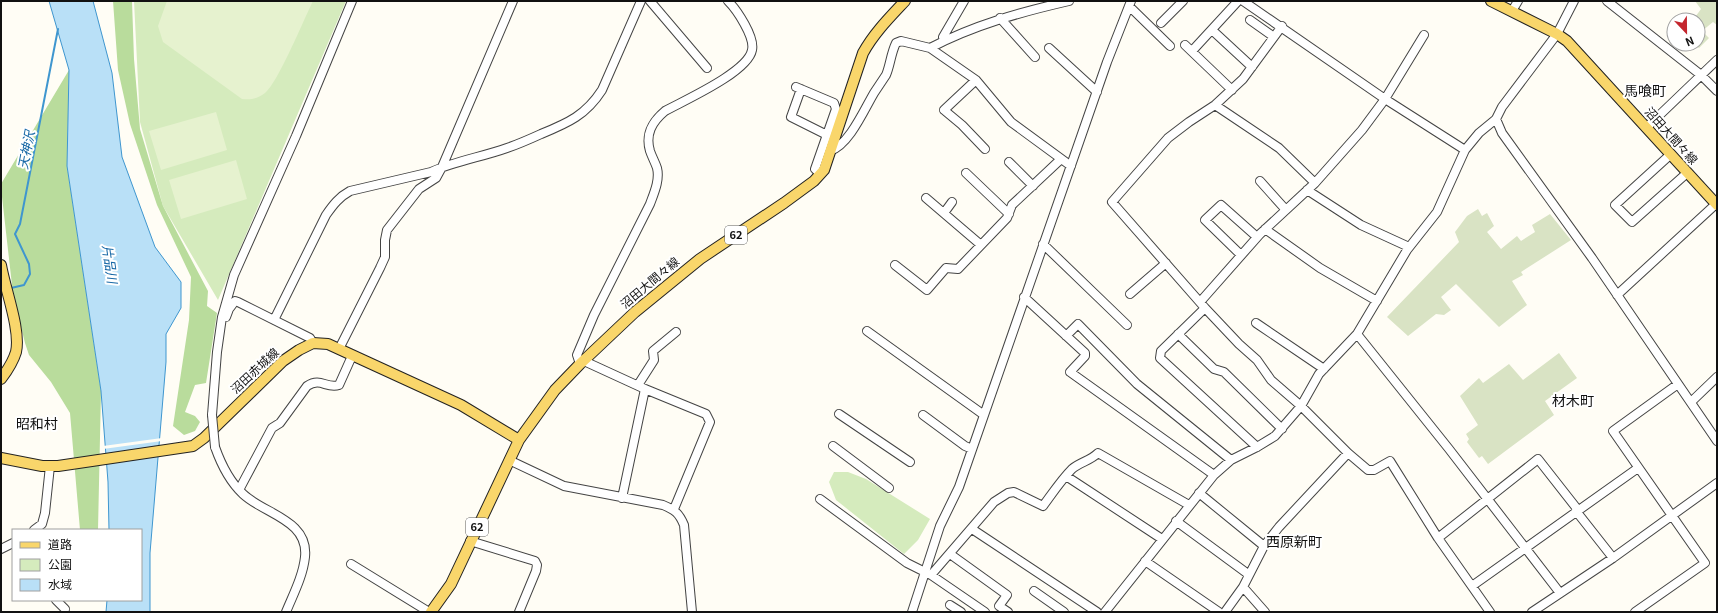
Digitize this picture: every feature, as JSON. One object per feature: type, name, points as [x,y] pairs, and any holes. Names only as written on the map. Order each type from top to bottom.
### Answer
[{"type":"main road","name":"沼田大間々線","points":[[430,612],[451,584],[519,440],[556,390],[582,362],[635,312],[700,259],[784,203],[814,181],[824,170],[863,53],[877,31],[905,1]]},
{"type":"main road","name":"沼田大間々線","points":[[1491,1],[1557,34],[1567,41],[1717,205]]},
{"type":"main road","points":[[1,266],[4,296],[16,331],[17,345],[14,357],[1,379]]},
{"type":"main road","points":[[313,343],[328,344],[461,405],[519,440]]},
{"type":"main road","name":"沼田赤城線","points":[[1,458],[50,466],[68,465],[188,448],[204,438],[283,362],[299,350],[313,343]]},
{"type":"street","points":[[286,612],[305,557],[305,545],[302,535],[294,525],[256,504],[239,490],[228,475],[215,446],[212,415],[217,352],[222,317],[234,274],[296,136],[352,1]]},
{"type":"street","points":[[339,349],[385,256],[385,240],[387,230],[419,188],[436,178],[442,167],[513,1]]},
{"type":"street","points":[[274,320],[326,215],[333,204],[350,191],[431,172],[442,167],[508,148],[569,123],[583,113],[595,101],[602,90],[641,1]]},
{"type":"street","points":[[650,1],[707,68]]},
{"type":"street","points":[[944,40],[943,37],[964,1]]},
{"type":"street","points":[[930,48],[944,40],[1041,4],[1070,1]]},
{"type":"street","points":[[1161,23],[1182,1]]},
{"type":"street","points":[[1192,51],[1238,1]]},
{"type":"street","points":[[1243,1],[1282,26],[1385,99],[1465,150]]},
{"type":"street","points":[[1512,11],[1518,1]]},
{"type":"street","points":[[1105,612],[1214,475],[1231,460],[1256,448],[1282,429],[1301,406],[1319,374],[1357,334],[1409,247],[1442,204],[1465,150],[1479,133],[1496,119],[1502,107],[1557,34],[1574,1]]},
{"type":"street","points":[[1607,1],[1701,75],[1717,91]]},
{"type":"street","points":[[674,509],[710,422],[706,414],[582,362],[577,355],[594,315],[650,204],[656,186],[657,169],[650,150],[648,138],[649,130],[655,119],[665,110],[731,74],[749,59],[752,49],[752,41],[732,2]]},
{"type":"street","points":[[912,612],[929,573],[940,526],[959,487],[1024,297],[1130,4],[1170,46]]},
{"type":"street","points":[[1000,18],[1035,57]]},
{"type":"street","points":[[1250,20],[1274,37]]},
{"type":"street","points":[[1282,26],[1243,79],[1215,105],[1168,138],[1112,202],[1239,344],[1258,360],[1271,380],[1301,406],[1348,453],[1368,470],[1374,470],[1390,462],[1438,538],[1490,612]]},
{"type":"street","points":[[1212,30],[1252,67]]},
{"type":"street","points":[[1256,448],[1160,358],[1160,350],[1178,334],[1203,305],[1241,255],[1257,237],[1315,183],[1362,130],[1385,99],[1424,34]]},
{"type":"street","points":[[830,151],[836,149],[842,144],[859,120],[886,74],[891,54],[896,43],[901,41],[930,48],[976,80],[1012,122],[1071,166]]},
{"type":"street","points":[[1185,45],[1232,90]]},
{"type":"street","points":[[1049,48],[1097,92]]},
{"type":"street","points":[[1646,128],[1717,60]]},
{"type":"street","points":[[976,80],[944,110],[962,125],[985,149]]},
{"type":"street","points":[[820,174],[815,169],[827,135],[836,109],[834,103],[799,88],[791,117],[827,135]]},
{"type":"street","points":[[1215,105],[1280,148],[1315,183]]},
{"type":"street","points":[[1496,119],[1502,133],[1617,295],[1717,441]]},
{"type":"street","points":[[1671,154],[1615,205],[1632,222],[1687,173]]},
{"type":"street","points":[[895,265],[927,290],[946,268],[958,269],[1007,218],[1012,205],[1061,159]]},
{"type":"street","points":[[1009,162],[1033,186]]},
{"type":"street","points":[[966,173],[1008,214]]},
{"type":"street","points":[[1260,181],[1286,210]]},
{"type":"street","points":[[1307,190],[1361,225],[1409,247]]},
{"type":"street","points":[[926,198],[981,245]]},
{"type":"street","points":[[944,213],[952,202]]},
{"type":"street","points":[[1241,255],[1205,220],[1221,205],[1257,237]]},
{"type":"street","points":[[1617,295],[1717,205]]},
{"type":"street","points":[[1265,229],[1320,268],[1377,301]]},
{"type":"street","points":[[1043,244],[1127,325]]},
{"type":"street","points":[[1130,294],[1166,263]]},
{"type":"street","points":[[1024,297],[1085,353],[1085,356],[1070,372],[1214,475]]},
{"type":"street","points":[[222,317],[227,316],[229,309],[235,301],[310,338],[313,343]]},
{"type":"street","points":[[1256,323],[1324,368]]},
{"type":"street","points":[[1066,336],[1078,324],[1137,384],[1231,460]]},
{"type":"street","points":[[867,330],[984,415]]},
{"type":"street","points":[[622,498],[642,387],[654,360],[653,351],[676,332]]},
{"type":"street","points":[[1178,334],[1214,369],[1224,372],[1282,429]]},
{"type":"street","points":[[1357,334],[1560,593]]},
{"type":"street","points":[[239,490],[272,428],[280,423],[307,386],[313,382],[319,382],[331,386],[339,385],[352,356]]},
{"type":"street","points":[[1691,402],[1705,391],[1717,377]]},
{"type":"street","points":[[1635,612],[1705,563],[1613,431],[1678,384]]},
{"type":"street","points":[[839,414],[910,462]]},
{"type":"street","points":[[923,415],[965,446],[972,449]]},
{"type":"street","points":[[833,446],[889,488]]},
{"type":"street","points":[[1225,612],[1243,587],[1248,574],[1264,546],[1348,453]]},
{"type":"street","points":[[929,573],[950,554],[994,502],[1008,493],[1014,492],[1043,506],[1072,468],[1082,462],[1093,459],[1098,454],[1189,505]]},
{"type":"street","points":[[1438,538],[1538,459],[1613,558]]},
{"type":"street","points":[[509,460],[564,486],[663,505],[674,509],[680,516],[684,525],[692,612]]},
{"type":"street","points":[[35,529],[42,524],[45,513],[50,466]]},
{"type":"street","points":[[1472,586],[1638,468]]},
{"type":"street","points":[[1066,476],[1162,539]]},
{"type":"street","points":[[1532,612],[1613,558],[1717,483]]},
{"type":"street","points":[[1199,493],[1264,546]]},
{"type":"street","points":[[820,499],[907,563],[929,573],[985,612]]},
{"type":"street","points":[[1176,521],[1248,574]]},
{"type":"street","points":[[972,529],[1097,612]]},
{"type":"street","points":[[470,541],[535,561],[537,565],[536,571],[519,612]]},
{"type":"street","points":[[950,554],[1007,595],[999,606],[1008,612]]},
{"type":"street","points":[[1145,561],[1219,612]]},
{"type":"street","points":[[350,564],[430,612]]},
{"type":"street","points":[[1243,587],[1265,612]]},
{"type":"street","points":[[1034,591],[1064,612]]},
{"type":"street","points":[[57,601],[65,609]]},
{"type":"street","points":[[950,605],[961,612]]},
{"type":"green space","points":[[113,1],[132,1],[134,59],[140,129],[163,206],[208,291],[207,306],[217,313],[206,383],[195,385],[185,412],[195,416],[200,422],[195,431],[184,435],[173,426],[189,320],[191,277],[157,205],[130,124],[118,70]]},
{"type":"green space","points":[[134,1],[346,1],[218,300],[163,206],[140,122]]},
{"type":"green space","points":[[167,1],[313,1],[284,64],[270,87],[259,97],[254,99],[242,99],[163,42],[158,26]]},
{"type":"green space","points":[[1695,1],[1717,1],[1717,25],[1713,22],[1706,28],[1706,12],[1699,12],[1701,9]]},
{"type":"green space","points":[[69,70],[67,166],[101,391],[98,529],[80,529],[70,413],[51,382],[29,355],[25,343],[13,294],[1,184]]},
{"type":"green space","points":[[216,112],[227,150],[161,170],[149,131]]},
{"type":"green space","points":[[236,160],[247,199],[181,219],[169,180]]},
{"type":"green space","points":[[1478,209],[1482,216],[1487,213],[1494,226],[1487,232],[1501,249],[1517,236],[1521,241],[1535,232],[1532,225],[1550,214],[1571,240],[1521,272],[1523,275],[1512,281],[1527,305],[1499,327],[1456,284],[1441,297],[1451,310],[1444,315],[1436,314],[1408,336],[1387,317],[1459,242],[1455,232],[1467,216]]},
{"type":"green space","points":[[1559,353],[1577,378],[1545,401],[1554,415],[1488,464],[1482,456],[1479,458],[1467,442],[1469,439],[1466,434],[1478,425],[1460,396],[1479,378],[1483,383],[1509,364],[1523,380]]},
{"type":"green space","points":[[834,472],[848,472],[866,479],[930,519],[918,540],[904,554],[836,500],[829,482]]},
{"type":"water","name":"片品川","points":[[49,1],[93,1],[112,73],[122,157],[155,247],[181,282],[181,308],[166,334],[166,362],[150,553],[150,612],[106,612],[107,601],[142,601],[142,529],[109,529],[108,482],[101,391],[67,166],[69,70]]},
{"type":"pier","points":[[162,438],[162,441],[103,449],[103,446]]},
{"type":"waterway","name":"天神沢","points":[[11,288],[24,285],[30,274],[29,264],[15,234],[20,224],[58,29]]},
{"type":"district","name":"馬喰町","points":[[1645,91]]},
{"type":"district","name":"材木町","points":[[1573,401]]},
{"type":"district","name":"昭和村","points":[[37,424]]},
{"type":"district","name":"西原新町","points":[[1294,542]]}]
